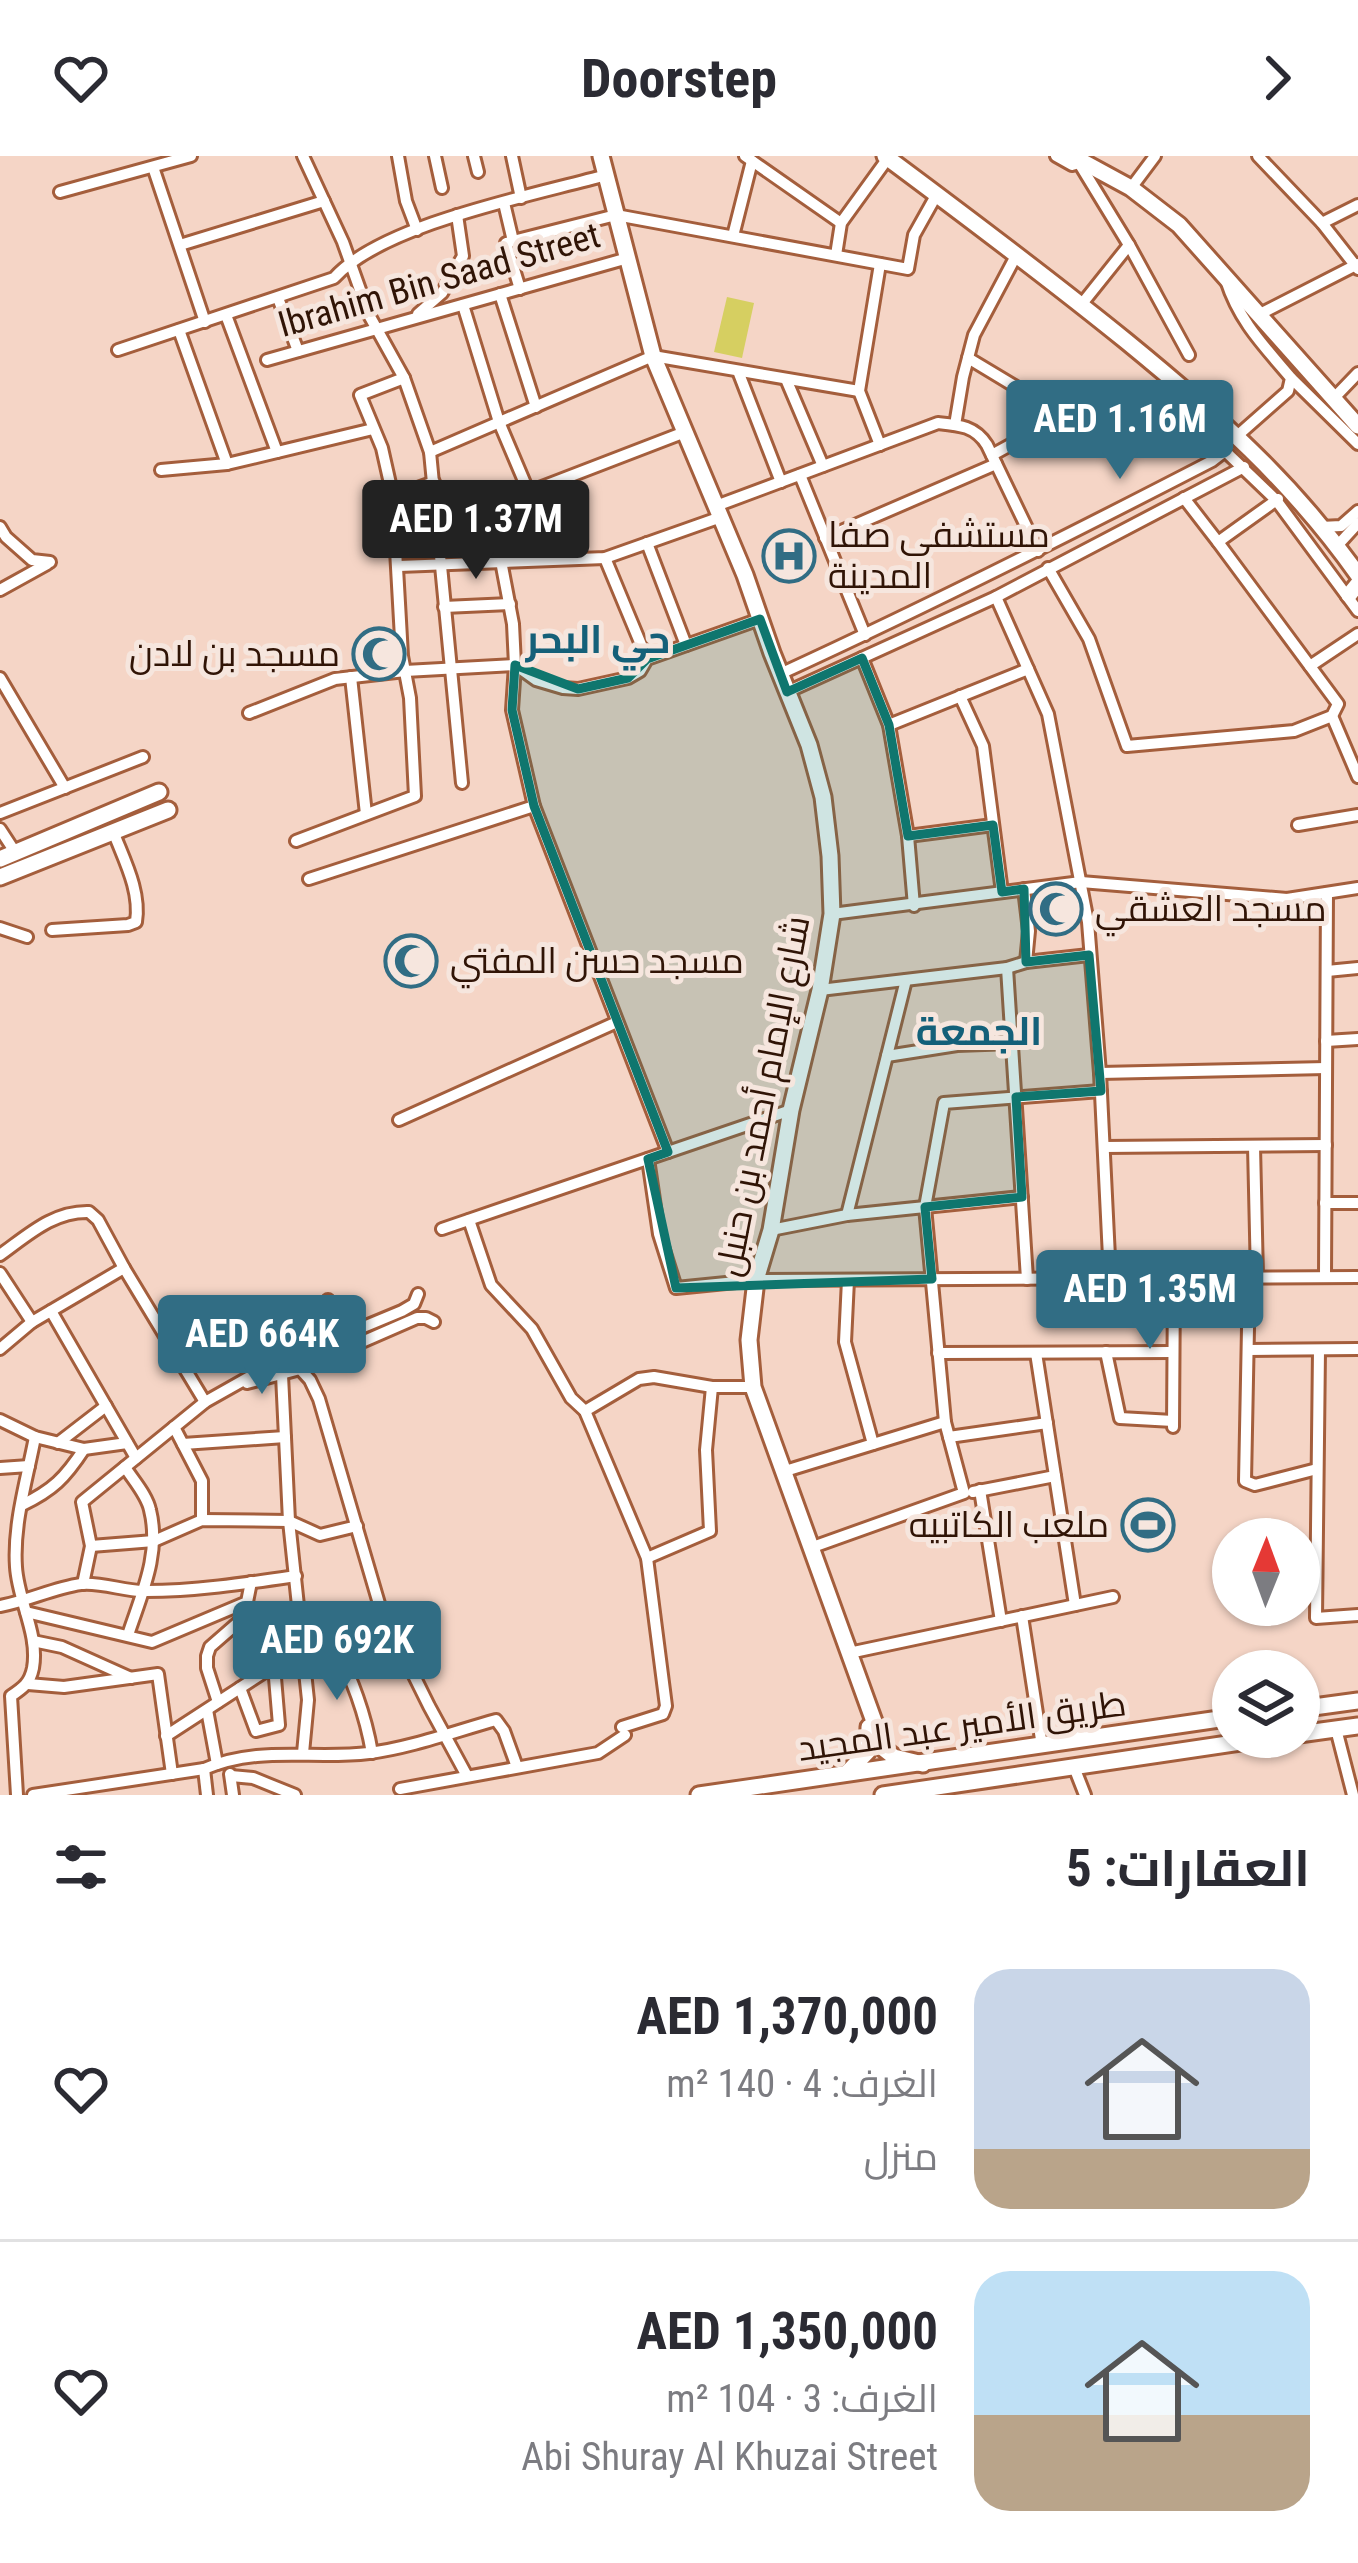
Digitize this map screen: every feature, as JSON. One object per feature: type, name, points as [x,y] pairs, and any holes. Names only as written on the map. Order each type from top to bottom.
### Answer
[{"type":"main road","name":"شارع الإمام أحمد بن حنبل","points":[[601,156],[653,356],[719,511],[823,797],[832,914],[771,1230],[756,1280],[748,1340],[753,1387],[884,1749],[894,1757],[922,1764]]},
{"type":"main road","points":[[887,157],[1081,304],[1237,436],[1292,490],[1336,547],[1355,584]]},
{"type":"main road","points":[[1071,159],[1131,188],[1179,225],[1358,426]]},
{"type":"main road","points":[[7,855],[159,792]]},
{"type":"main road","points":[[0,877],[168,810]]},
{"type":"main road","points":[[1320,1706],[1358,1701]]},
{"type":"main road","points":[[845,1774],[868,1751],[867,1706]]},
{"type":"main road","name":"طريق الأمير عبد المجيد","points":[[699,1795],[1212,1720]]},
{"type":"main road","points":[[1320,1731],[1358,1726]]},
{"type":"main road","name":"طريق الأمير عبد المجيد","points":[[883,1795],[1212,1745]]},
{"type":"street","points":[[60,192],[190,156]]},
{"type":"street","points":[[303,156],[369,314],[404,378],[430,452],[462,783]]},
{"type":"street","points":[[398,156],[417,230]]},
{"type":"street","points":[[435,156],[442,188]]},
{"type":"street","points":[[474,156],[478,172]]},
{"type":"street","points":[[512,156],[521,198]]},
{"type":"street","points":[[1131,188],[1155,156]]},
{"type":"street","points":[[1258,156],[1357,266],[1258,314]]},
{"type":"street","points":[[836,255],[841,224],[887,157]]},
{"type":"street","points":[[733,236],[748,159],[841,224]]},
{"type":"street","points":[[1071,159],[1129,245],[1189,355]]},
{"type":"street","points":[[153,167],[206,322]]},
{"type":"street","points":[[118,350],[334,278],[349,261],[457,215],[606,176]]},
{"type":"street","points":[[520,289],[506,243],[616,215],[908,269],[914,235],[937,194]]},
{"type":"street","points":[[180,245],[323,201]]},
{"type":"street","points":[[504,203],[513,241]]},
{"type":"street","points":[[1322,223],[1358,205]]},
{"type":"street","points":[[416,316],[442,293],[463,256],[457,215]]},
{"type":"street","points":[[1081,304],[1129,245]]},
{"type":"street","points":[[955,424],[974,335],[1017,254]]},
{"type":"street","name":"Ibrahim Bin Saad Street","points":[[267,360],[628,258]]},
{"type":"street","points":[[880,264],[859,391],[880,445]]},
{"type":"street","points":[[1224,275],[1246,325],[1358,443]]},
{"type":"street","points":[[500,294],[536,406]]},
{"type":"street","points":[[278,298],[298,351]]},
{"type":"street","points":[[463,305],[499,422],[557,559]]},
{"type":"street","points":[[226,315],[277,452]]},
{"type":"street","points":[[179,330],[227,464]]},
{"type":"street","points":[[430,452],[653,356],[859,391]]},
{"type":"street","points":[[825,538],[994,459],[1052,422],[1057,414],[1052,406],[968,358]]},
{"type":"street","points":[[738,371],[781,482]]},
{"type":"street","points":[[1345,406],[1358,373]]},
{"type":"street","points":[[1237,436],[1288,391],[1291,377]]},
{"type":"street","points":[[296,841],[415,796],[393,497],[382,448],[360,394],[404,378]]},
{"type":"street","points":[[785,379],[824,466]]},
{"type":"street","points":[[1211,413],[1226,451],[1355,584],[1358,610]]},
{"type":"street","points":[[399,566],[605,558],[781,482],[938,423],[964,425],[980,434],[1038,550]]},
{"type":"street","points":[[161,470],[227,464],[374,429]]},
{"type":"street","points":[[529,492],[685,432]]},
{"type":"street","points":[[780,674],[899,620],[1226,451]]},
{"type":"street","points":[[787,692],[996,597],[1244,467]]},
{"type":"street","points":[[800,475],[865,635]]},
{"type":"street","points":[[393,497],[434,482]]},
{"type":"street","points":[[1218,542],[1292,490]]},
{"type":"street","points":[[1048,568],[1089,639],[1126,746],[1294,731],[1332,716],[1338,704],[1184,499]]},
{"type":"street","points":[[1321,527],[1341,526],[1358,511]]},
{"type":"street","points":[[1111,513],[1122,530]]},
{"type":"street","points":[[1336,547],[1358,524]]},
{"type":"street","points":[[0,590],[50,562],[32,560],[2,535]]},
{"type":"street","points":[[647,543],[686,645]]},
{"type":"street","points":[[605,558],[646,659]]},
{"type":"street","points":[[501,561],[515,665],[512,710],[534,806],[668,1152]]},
{"type":"street","points":[[996,597],[1048,714],[1088,922],[1110,1278]]},
{"type":"street","points":[[444,607],[510,604]]},
{"type":"street","points":[[249,713],[335,679],[405,671],[515,665],[536,680],[578,689],[628,678],[640,671],[646,659],[760,619]]},
{"type":"street","points":[[899,620],[908,637]]},
{"type":"street","points":[[1310,666],[1358,634]]},
{"type":"street","points":[[862,658],[889,725],[908,836],[914,906]]},
{"type":"street","points":[[889,725],[1028,668]]},
{"type":"street","points":[[351,677],[365,814]]},
{"type":"street","points":[[0,678],[65,788]]},
{"type":"street","points":[[960,696],[983,746],[1002,892]]},
{"type":"street","points":[[1332,716],[1358,777]]},
{"type":"street","points":[[0,813],[143,757]]},
{"type":"street","points":[[309,879],[534,806]]},
{"type":"street","points":[[1298,825],[1358,815]]},
{"type":"street","points":[[908,836],[993,825]]},
{"type":"street","points":[[0,829],[7,855]]},
{"type":"street","points":[[52,930],[136,922],[134,887],[113,831]]},
{"type":"street","points":[[832,914],[1081,882],[1287,899],[1358,889]]},
{"type":"street","points":[[1024,889],[1029,931],[1025,962]]},
{"type":"street","points":[[1325,1277],[1327,893]]},
{"type":"street","points":[[0,928],[27,937]]},
{"type":"street","points":[[820,990],[1089,955]]},
{"type":"street","points":[[1007,968],[1027,1279]]},
{"type":"street","points":[[1327,971],[1358,968]]},
{"type":"street","points":[[847,1215],[906,980]]},
{"type":"street","points":[[400,1120],[617,1022]]},
{"type":"street","points":[[1326,1041],[1358,1039]]},
{"type":"street","points":[[887,1056],[1012,1043]]},
{"type":"street","points":[[1100,1073],[1326,1068]]},
{"type":"street","points":[[964,1493],[945,1422],[925,1207],[944,1102],[1101,1091]]},
{"type":"street","points":[[442,1229],[791,1110]]},
{"type":"street","points":[[1104,1147],[1325,1145]]},
{"type":"street","points":[[1254,1146],[1245,1480],[1255,1485],[1317,1468]]},
{"type":"street","points":[[648,1159],[659,1234],[676,1288],[756,1280],[1358,1276]]},
{"type":"street","points":[[771,1230],[847,1215],[1022,1197]]},
{"type":"street","points":[[1325,1203],[1358,1203]]},
{"type":"street","points":[[0,1234],[5,1251],[52,1218],[89,1212],[205,1402]]},
{"type":"street","points":[[400,1789],[598,1753],[624,1731],[663,1714],[666,1706],[646,1558],[585,1412],[571,1398],[532,1330],[491,1285],[469,1220]]},
{"type":"street","points":[[0,1348],[32,1322],[124,1268]]},
{"type":"street","points":[[0,1274],[32,1322]]},
{"type":"street","points":[[1106,1352],[1120,1418],[1173,1424],[1174,1278]]},
{"type":"street","points":[[848,1280],[845,1342],[873,1444]]},
{"type":"street","points":[[83,1584],[91,1546],[82,1502],[205,1402],[287,1359],[402,1311],[414,1304],[418,1294]]},
{"type":"street","points":[[328,1300],[343,1336]]},
{"type":"street","points":[[268,1306],[287,1359]]},
{"type":"street","points":[[51,1311],[136,1458]]},
{"type":"street","points":[[233,1313],[255,1374]]},
{"type":"street","points":[[236,1385],[300,1369],[417,1318],[434,1322]]},
{"type":"street","points":[[1247,1351],[1358,1349]]},
{"type":"street","points":[[1319,1350],[1316,1618],[1358,1615]]},
{"type":"street","points":[[938,1354],[1173,1352]]},
{"type":"street","points":[[1036,1353],[1076,1605]]},
{"type":"street","points":[[300,1369],[319,1399],[380,1607],[467,1776]]},
{"type":"street","points":[[282,1375],[289,1522],[308,1700],[303,1754]]},
{"type":"street","points":[[585,1412],[639,1379],[753,1387]]},
{"type":"street","points":[[646,1558],[710,1531],[706,1450],[712,1387]]},
{"type":"street","points":[[58,1443],[106,1406]]},
{"type":"street","points":[[0,1420],[35,1437],[84,1449],[127,1443]]},
{"type":"street","points":[[782,1472],[945,1422]]},
{"type":"street","points":[[949,1437],[1047,1423]]},
{"type":"street","points":[[174,1427],[202,1480],[202,1520]]},
{"type":"street","points":[[17,1795],[11,1696],[28,1684],[34,1666],[16,1569],[17,1536],[35,1437]]},
{"type":"street","points":[[183,1444],[285,1437]]},
{"type":"street","points":[[22,1505],[67,1475],[84,1449]]},
{"type":"street","points":[[0,1468],[29,1466]]},
{"type":"street","points":[[125,1468],[150,1506],[154,1541],[151,1568],[128,1635]]},
{"type":"street","points":[[810,1548],[964,1493],[1055,1476]]},
{"type":"street","points":[[980,1490],[1001,1621]]},
{"type":"street","points":[[91,1546],[154,1541],[202,1520],[289,1522],[320,1535],[357,1526]]},
{"type":"street","points":[[0,1543],[17,1536]]},
{"type":"street","points":[[24,1607],[38,1594],[83,1584],[142,1592],[296,1576]]},
{"type":"street","points":[[207,1795],[216,1764],[207,1656],[210,1647],[241,1621],[251,1582]]},
{"type":"street","points":[[849,1653],[1113,1597]]},
{"type":"street","points":[[0,1606],[24,1607],[152,1642],[247,1602]]},
{"type":"street","points":[[1022,1616],[1042,1746]]},
{"type":"street","points":[[166,1736],[286,1658],[390,1627]]},
{"type":"street","points":[[33,1641],[62,1647],[131,1678]]},
{"type":"street","points":[[334,1643],[357,1689],[372,1753]]},
{"type":"street","points":[[240,1688],[256,1731],[279,1725],[274,1666]]},
{"type":"street","points":[[28,1684],[64,1687],[158,1675],[172,1774]]},
{"type":"street","points":[[33,1795],[286,1753],[372,1753],[496,1720],[517,1766]]},
{"type":"street","points":[[1336,1729],[1353,1795]]},
{"type":"street","points":[[216,1764],[230,1776],[253,1778],[295,1795]]},
{"type":"street","points":[[1074,1767],[1085,1795]]},
{"type":"street","points":[[230,1776],[233,1795]]},
{"type":"street","points":[[153,1795],[156,1777]]},
{"type":"highlighted area","points":[[760,619],[787,692],[862,658],[889,725],[908,836],[993,825],[1002,892],[1024,889],[1026,962],[1089,955],[1101,1091],[1016,1097],[1022,1197],[925,1207],[932,1279],[676,1288],[648,1159],[668,1152],[534,806],[512,710],[515,665],[578,689],[628,678],[647,659]]},
{"type":"shaded area","points":[[727,297],[754,303],[742,358],[714,352]]},
{"type":"place","name":"مستشفی صفا المدینة","points":[[789,556]]},
{"type":"place","name":"مسجد بن لادن","points":[[379,654]]},
{"type":"place","name":"مسجد العشقي","points":[[1056,909]]},
{"type":"place","name":"مسجد حسن المفتي","points":[[411,961]]},
{"type":"place","name":"ملعب الكاتبيه","points":[[1148,1525]]},
{"type":"district","name":"حي البحر","points":[[598,640]]},
{"type":"district","name":"الجمعة","points":[[979,1032]]}]
